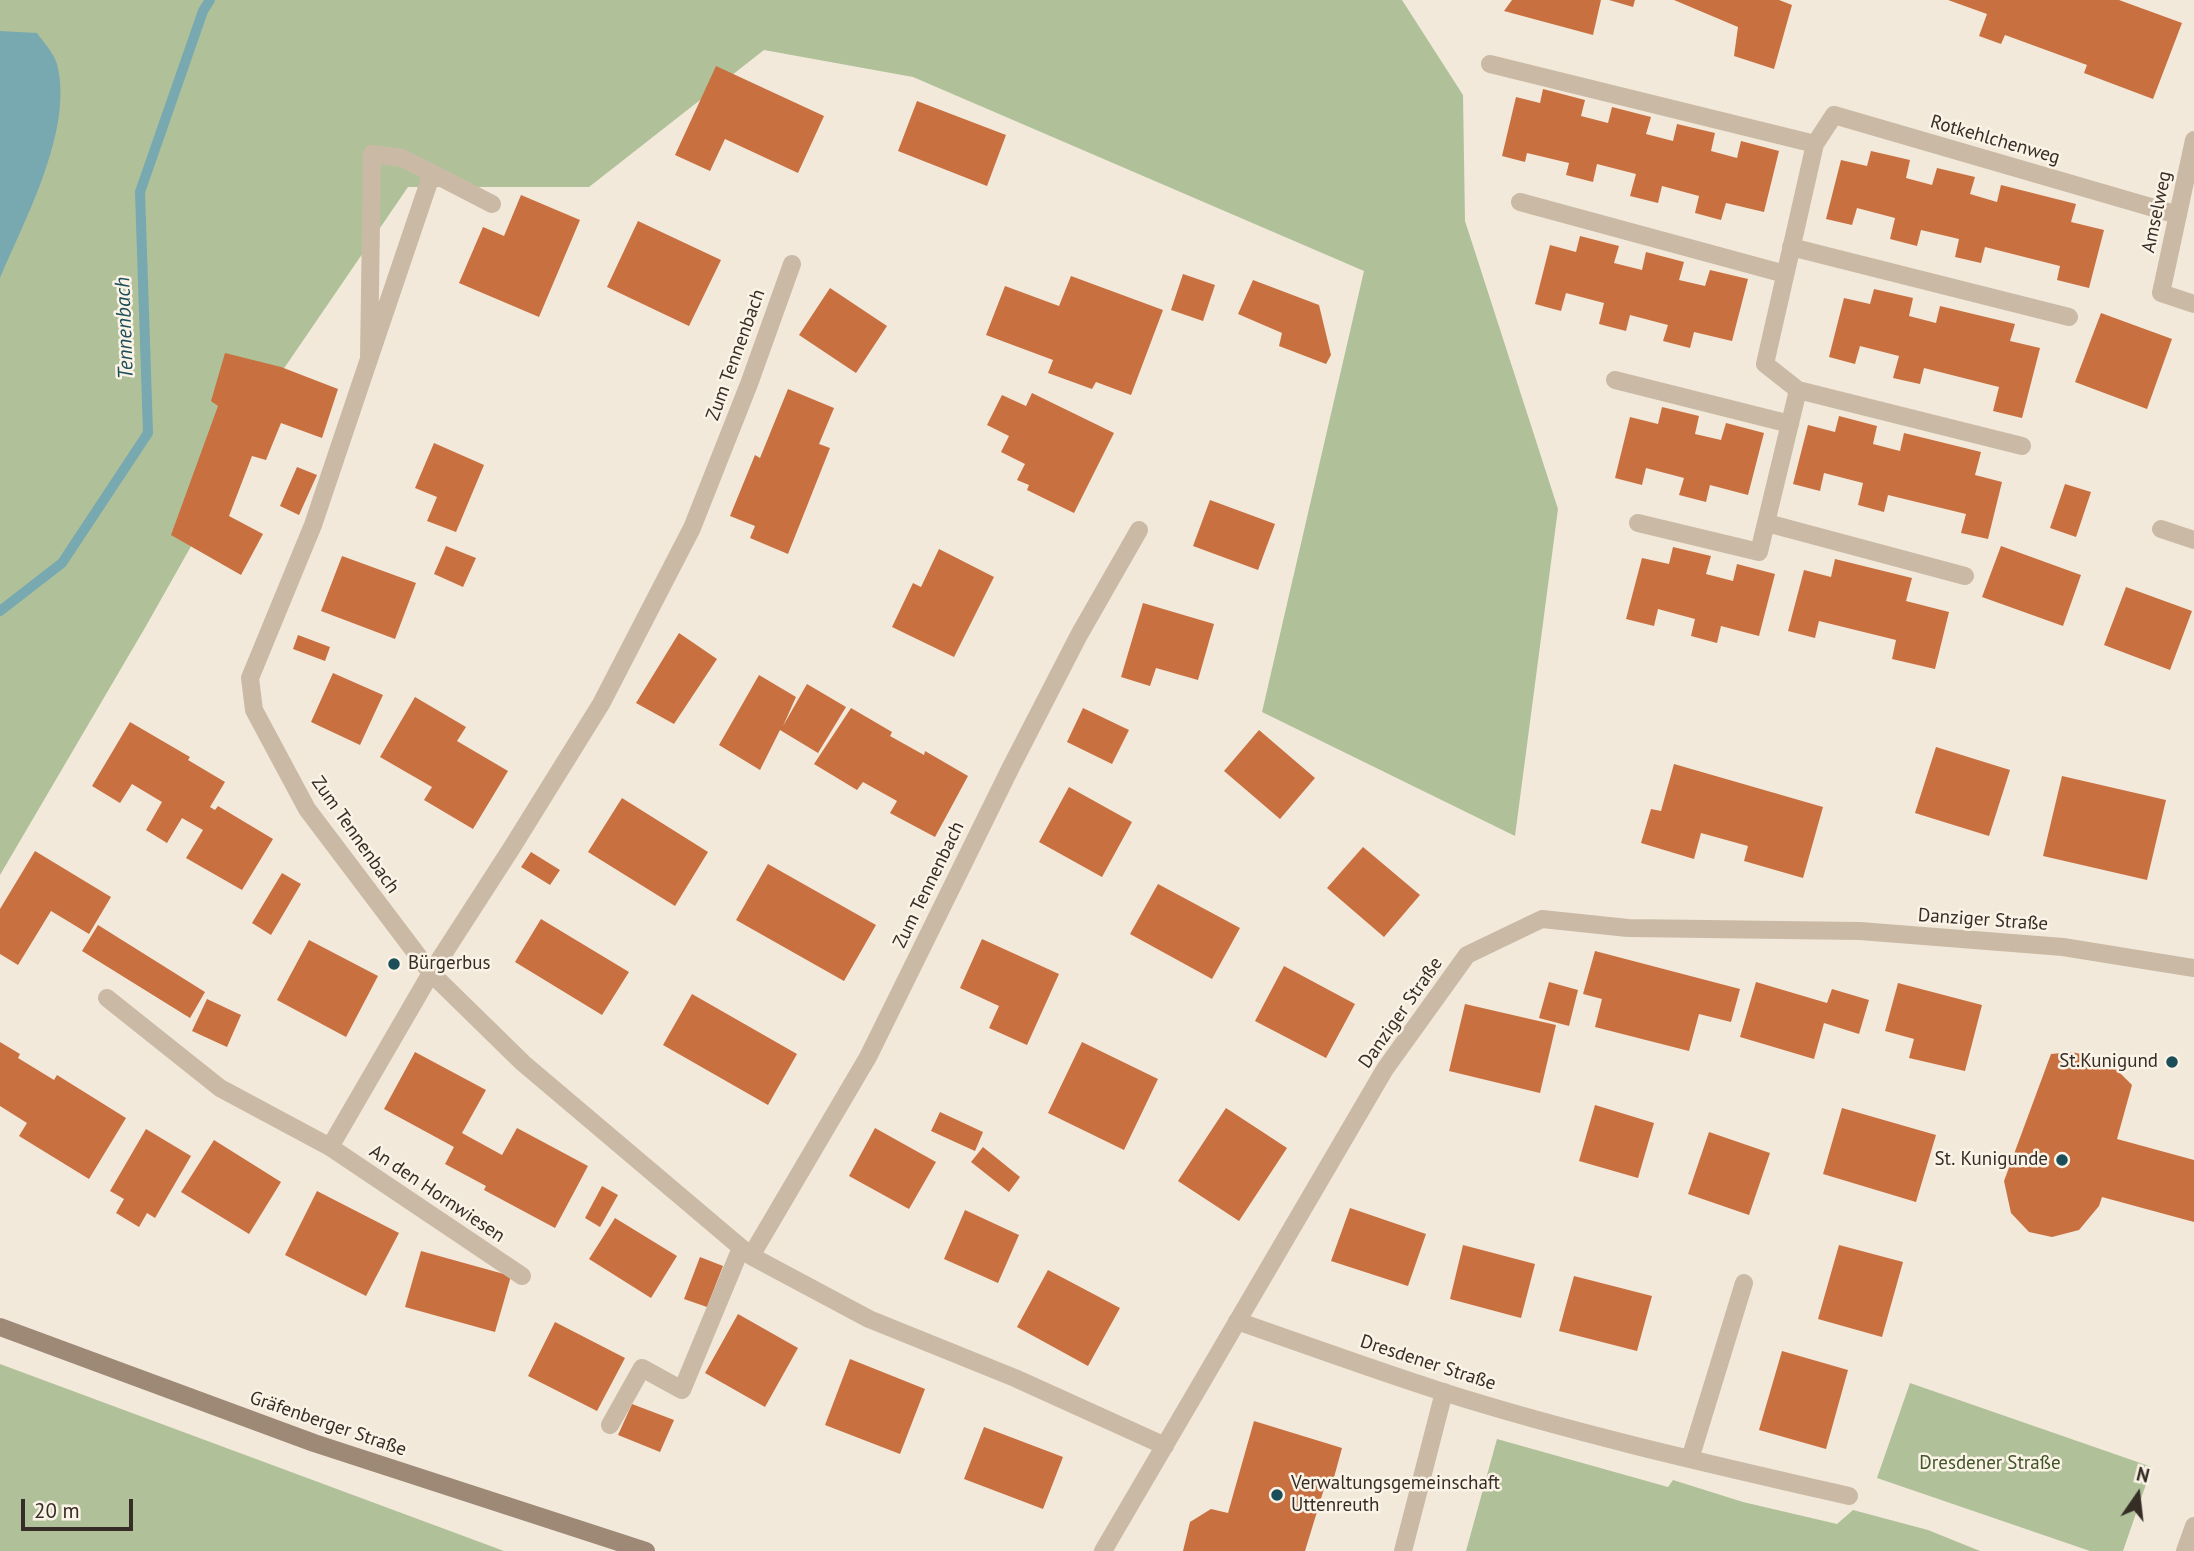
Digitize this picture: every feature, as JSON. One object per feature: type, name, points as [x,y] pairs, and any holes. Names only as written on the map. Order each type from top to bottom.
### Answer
[{"type":"main road","name":"Gräfenberger Straße","points":[[0,1327],[314,1443],[646,1551]]},
{"type":"street","points":[[1490,64],[1815,144]]},
{"type":"street","name":"Rotkehlchenweg","points":[[2022,446],[1798,390],[1765,364],[1815,144],[1834,116],[2178,215]]},
{"type":"street","name":"Amselweg","points":[[2194,140],[2161,293],[2194,304]]},
{"type":"street","name":"Zum Tennenbach","points":[[369,359],[372,154],[402,158],[432,173],[313,525],[250,678],[254,710],[307,809],[430,972],[523,1063],[746,1252],[869,1319],[1015,1378],[1164,1447]]},
{"type":"street","points":[[432,173],[492,204]]},
{"type":"street","points":[[1520,202],[1786,274]]},
{"type":"street","points":[[1791,247],[2068,317]]},
{"type":"street","name":"Zum Tennenbach","points":[[430,972],[511,849],[601,704],[686,540],[749,384],[792,264]]},
{"type":"street","points":[[1615,380],[1790,425]]},
{"type":"street","points":[[1638,523],[1759,552],[1798,390]]},
{"type":"street","points":[[1767,523],[1965,576]]},
{"type":"street","points":[[2161,528],[2194,540]]},
{"type":"street","name":"Zum Tennenbach","points":[[746,1252],[868,1057],[1023,743],[1079,635],[1139,530]]},
{"type":"street","name":"Danziger Straße","points":[[1103,1551],[1385,1069],[1467,955],[1542,919],[1628,928],[1860,931],[2063,947],[2194,968]]},
{"type":"street","points":[[330,1147],[430,972]]},
{"type":"street","name":"An den Hornwiesen","points":[[107,998],[220,1088],[330,1147],[522,1276]]},
{"type":"street","points":[[610,1425],[642,1368],[682,1390],[746,1252]]},
{"type":"street","points":[[1690,1459],[1744,1283]]},
{"type":"street","name":"Dresdener Straße","points":[[1237,1321],[1444,1392],[1690,1459],[1849,1496]]},
{"type":"street","points":[[1403,1551],[1444,1392]]},
{"type":"street","points":[[2185,1551],[2194,1525]]},
{"type":"green space","points":[[0,0],[1402,0],[1463,95],[1465,221],[1558,509],[1515,836],[1262,712],[1364,271],[913,77],[764,50],[589,187],[408,187],[274,383],[238,463],[0,875]]},
{"type":"green space","points":[[0,1364],[504,1551],[0,1551]]},
{"type":"green space","name":"Dresdener Straße","points":[[1910,1383],[2152,1467],[2123,1551],[2090,1551],[1877,1478]]},
{"type":"green space","points":[[1497,1439],[1668,1487],[1673,1480],[1743,1502],[1837,1524],[1853,1510],[1928,1530],[1980,1551],[1466,1551]]},
{"type":"water","points":[[0,31],[37,33],[56,60],[60,89],[59,117],[53,145],[34,202],[0,278]]},
{"type":"building","points":[[1512,0],[1601,0],[1593,35],[1504,11]]},
{"type":"building","points":[[1609,0],[1635,0],[1633,7]]},
{"type":"building","points":[[1674,0],[1779,0],[1792,5],[1774,69],[1734,56],[1738,27]]},
{"type":"building","points":[[1948,0],[2119,0],[2182,23],[2153,99],[2084,73],[2087,65],[2005,35],[2001,44],[1979,36],[1987,14]]},
{"type":"building","points":[[716,66],[824,116],[798,173],[725,139],[710,171],[675,155]]},
{"type":"building","points":[[1543,89],[1585,100],[1581,116],[1608,123],[1612,107],[1651,117],[1646,134],[1673,141],[1677,124],[1715,133],[1711,151],[1737,158],[1741,141],[1779,151],[1764,212],[1726,203],[1721,220],[1695,213],[1699,196],[1662,186],[1658,203],[1630,196],[1636,174],[1597,164],[1593,182],[1566,175],[1569,163],[1527,153],[1525,162],[1502,156],[1516,97],[1540,103]]},
{"type":"building","points":[[917,101],[1006,135],[987,186],[898,151]]},
{"type":"building","points":[[1871,151],[1910,160],[1906,178],[1932,185],[1937,168],[1975,177],[1970,194],[1997,202],[2001,185],[2076,204],[2071,222],[2104,230],[2089,288],[2057,280],[2060,266],[1985,247],[1981,263],[1955,257],[1959,239],[1921,230],[1917,246],[1890,239],[1895,218],[1857,208],[1852,225],[1826,219],[1841,160],[1867,166]]},
{"type":"building","points":[[521,195],[580,220],[539,317],[459,283],[483,227],[504,236]]},
{"type":"building","points":[[638,221],[721,260],[689,326],[607,287]]},
{"type":"building","points":[[1580,236],[1619,246],[1614,263],[1642,270],[1646,252],[1684,262],[1679,280],[1705,286],[1710,270],[1748,279],[1732,341],[1694,332],[1690,348],[1663,341],[1668,325],[1630,315],[1626,331],[1599,324],[1604,303],[1566,293],[1561,311],[1535,304],[1550,245],[1576,252]]},
{"type":"building","points":[[1183,274],[1215,285],[1203,321],[1171,310]]},
{"type":"building","points":[[1071,276],[1163,310],[1131,395],[1096,382],[1092,389],[1048,373],[1053,360],[986,335],[1005,286],[1059,306]]},
{"type":"building","points":[[1253,280],[1319,305],[1331,355],[1326,364],[1279,346],[1282,333],[1238,314]]},
{"type":"building","points":[[830,288],[887,326],[856,373],[799,335]]},
{"type":"building","points":[[1874,289],[1913,298],[1909,316],[1936,323],[1940,306],[2015,324],[2010,341],[2040,348],[2022,418],[1993,411],[1999,387],[1924,368],[1920,384],[1893,378],[1899,356],[1860,346],[1855,364],[1829,357],[1844,298],[1870,304]]},
{"type":"building","points":[[2101,313],[2172,339],[2147,409],[2075,382]]},
{"type":"building","points":[[225,353],[281,367],[338,389],[322,438],[281,423],[266,460],[252,456],[229,516],[263,534],[241,575],[171,535],[218,406],[211,401]]},
{"type":"building","points":[[788,389],[834,408],[819,444],[830,448],[788,554],[750,538],[755,526],[730,516],[755,455],[760,458]]},
{"type":"building","points":[[1032,393],[1114,433],[1074,513],[1027,490],[1029,485],[1017,480],[1025,464],[1001,452],[1009,436],[987,425],[1002,395],[1026,406]]},
{"type":"building","points":[[1662,407],[1699,416],[1695,434],[1721,440],[1726,423],[1764,433],[1748,495],[1710,485],[1706,502],[1679,495],[1684,478],[1646,468],[1642,485],[1615,478],[1630,417],[1658,424]]},
{"type":"building","points":[[1839,416],[1877,426],[1873,444],[1900,451],[1904,433],[1981,452],[1975,475],[2002,482],[1988,539],[1961,533],[1966,514],[1888,495],[1884,512],[1858,505],[1863,483],[1824,473],[1820,491],[1793,484],[1808,425],[1835,432]]},
{"type":"building","points":[[434,443],[484,465],[456,532],[427,521],[437,497],[415,488]]},
{"type":"building","points":[[297,467],[317,475],[299,515],[280,506]]},
{"type":"building","points":[[2065,484],[2091,492],[2076,537],[2050,528]]},
{"type":"building","points":[[1210,500],[1275,524],[1258,570],[1193,546]]},
{"type":"building","points":[[446,546],[476,558],[463,587],[434,574]]},
{"type":"building","points":[[2001,546],[2081,575],[2063,626],[1982,597]]},
{"type":"building","points":[[1673,547],[1711,556],[1706,574],[1733,581],[1737,564],[1775,574],[1759,636],[1721,626],[1717,643],[1691,636],[1695,619],[1658,609],[1654,626],[1626,619],[1642,558],[1669,564]]},
{"type":"building","points":[[939,549],[994,577],[954,657],[892,627],[913,583],[921,587]]},
{"type":"building","points":[[342,556],[416,583],[395,639],[321,611]]},
{"type":"building","points":[[1835,559],[1912,578],[1906,601],[1949,612],[1935,669],[1892,659],[1896,640],[1819,621],[1815,638],[1788,631],[1804,570],[1831,577]]},
{"type":"building","points":[[2126,587],[2192,611],[2170,670],[2104,645]]},
{"type":"building","points":[[1143,603],[1214,624],[1198,680],[1156,668],[1150,686],[1121,677]]},
{"type":"building","points":[[679,633],[717,659],[674,724],[636,703]]},
{"type":"building","points":[[298,635],[330,647],[325,661],[293,649]]},
{"type":"building","points":[[333,673],[383,695],[360,745],[311,722]]},
{"type":"building","points":[[759,675],[796,697],[783,726],[807,684],[846,707],[818,753],[780,730],[760,770],[719,745]]},
{"type":"building","points":[[415,697],[466,727],[457,741],[508,771],[473,829],[424,800],[432,787],[380,757]]},
{"type":"building","points":[[851,708],[892,732],[890,736],[924,755],[925,751],[968,776],[935,837],[890,813],[897,801],[863,782],[857,790],[814,764]]},
{"type":"building","points":[[1083,708],[1129,730],[1112,764],[1067,742]]},
{"type":"building","points":[[130,722],[190,757],[188,760],[225,782],[210,807],[215,810],[218,806],[273,839],[242,890],[186,858],[203,830],[182,818],[167,843],[146,830],[162,802],[132,784],[120,803],[92,786]]},
{"type":"building","points":[[1259,730],[1315,778],[1280,819],[1224,771]]},
{"type":"building","points":[[1936,747],[2010,770],[1989,836],[1915,813]]},
{"type":"building","points":[[1674,764],[1823,807],[1803,878],[1744,861],[1748,846],[1701,833],[1694,859],[1641,843],[1651,809],[1661,811]]},
{"type":"building","points":[[2062,776],[2166,800],[2147,880],[2043,856]]},
{"type":"building","points":[[1069,787],[1132,822],[1102,877],[1039,842]]},
{"type":"building","points":[[622,798],[708,852],[675,906],[588,852]]},
{"type":"building","points":[[1363,847],[1420,895],[1384,937],[1327,888]]},
{"type":"building","points":[[35,851],[111,897],[89,934],[51,911],[18,965],[0,954],[0,909]]},
{"type":"building","points":[[531,852],[560,870],[550,885],[521,867]]},
{"type":"building","points":[[768,864],[876,925],[844,981],[736,920]]},
{"type":"building","points":[[282,873],[301,884],[271,935],[252,923]]},
{"type":"building","points":[[1158,884],[1240,928],[1212,979],[1130,934]]},
{"type":"building","points":[[541,919],[629,972],[602,1015],[515,962]]},
{"type":"building","points":[[98,925],[205,992],[190,1018],[82,951]]},
{"type":"building","points":[[982,939],[1059,974],[1027,1045],[989,1028],[999,1006],[960,988]]},
{"type":"building","points":[[309,940],[378,976],[346,1037],[277,1000]]},
{"type":"building","points":[[1595,951],[1740,989],[1731,1022],[1699,1014],[1689,1051],[1595,1027],[1602,999],[1583,994]]},
{"type":"building","points":[[1284,966],[1355,1004],[1326,1058],[1255,1021]]},
{"type":"building","points":[[1549,982],[1578,990],[1569,1026],[1539,1018]]},
{"type":"building","points":[[1756,982],[1827,1003],[1832,989],[1869,1000],[1859,1034],[1824,1023],[1814,1059],[1740,1037]]},
{"type":"building","points":[[1898,983],[1982,1005],[1965,1071],[1909,1058],[1914,1039],[1885,1031]]},
{"type":"building","points":[[692,994],[797,1054],[768,1105],[663,1045]]},
{"type":"building","points":[[207,999],[241,1015],[227,1047],[192,1031]]},
{"type":"building","points":[[1465,1004],[1556,1025],[1540,1093],[1449,1071]]},
{"type":"building","points":[[0,1042],[20,1054],[18,1058],[54,1080],[57,1075],[126,1118],[89,1179],[19,1136],[27,1123],[0,1106]]},
{"type":"building","points":[[1082,1042],[1158,1079],[1124,1150],[1048,1113]]},
{"type":"building","points":[[415,1052],[486,1090],[462,1133],[502,1155],[517,1128],[588,1166],[555,1228],[484,1190],[486,1186],[445,1164],[454,1147],[384,1109]]},
{"type":"building","name":"St. Kunigunde","points":[[2072,1052],[2107,1060],[2132,1085],[2117,1139],[2194,1160],[2194,1222],[2102,1197],[2099,1206],[2079,1230],[2052,1237],[2029,1232],[2011,1213],[2004,1181],[2051,1054]]},
{"type":"building","points":[[1595,1105],[1654,1123],[1638,1178],[1579,1161]]},
{"type":"building","points":[[1226,1108],[1287,1148],[1239,1221],[1178,1181]]},
{"type":"building","points":[[1842,1108],[1936,1135],[1916,1202],[1823,1174]]},
{"type":"building","points":[[940,1112],[983,1132],[975,1151],[931,1131]]},
{"type":"building","points":[[875,1128],[936,1162],[909,1209],[849,1176]]},
{"type":"building","points":[[146,1129],[191,1156],[155,1218],[147,1213],[139,1227],[116,1213],[124,1199],[110,1191]]},
{"type":"building","points":[[1709,1132],[1770,1153],[1749,1215],[1688,1194]]},
{"type":"building","points":[[214,1140],[281,1182],[249,1234],[181,1192]]},
{"type":"building","points":[[983,1147],[1020,1177],[1009,1192],[971,1162]]},
{"type":"building","points":[[602,1186],[618,1195],[600,1227],[585,1218]]},
{"type":"building","points":[[317,1191],[399,1233],[366,1296],[285,1255]]},
{"type":"building","points":[[1350,1208],[1426,1234],[1408,1286],[1331,1261]]},
{"type":"building","points":[[965,1210],[1019,1235],[998,1283],[944,1259]]},
{"type":"building","points":[[615,1218],[677,1256],[651,1298],[589,1259]]},
{"type":"building","points":[[1463,1245],[1535,1264],[1521,1318],[1450,1299]]},
{"type":"building","points":[[1839,1245],[1903,1262],[1882,1337],[1818,1319]]},
{"type":"building","points":[[421,1251],[511,1276],[495,1332],[405,1307]]},
{"type":"building","points":[[700,1257],[723,1266],[707,1307],[684,1299]]},
{"type":"building","points":[[1048,1270],[1120,1308],[1088,1366],[1017,1327]]},
{"type":"building","points":[[1574,1276],[1652,1296],[1637,1351],[1559,1331]]},
{"type":"building","points":[[738,1314],[798,1348],[765,1407],[705,1373]]},
{"type":"building","points":[[555,1322],[625,1358],[597,1411],[528,1376]]},
{"type":"building","points":[[1782,1351],[1848,1370],[1826,1449],[1759,1430]]},
{"type":"building","points":[[850,1359],[925,1389],[900,1454],[825,1425]]},
{"type":"building","points":[[632,1404],[674,1420],[660,1452],[618,1435]]},
{"type":"building","name":"Verwaltungsgemeinschaft Uttenreuth","points":[[1254,1421],[1342,1448],[1333,1481],[1327,1479],[1305,1551],[1183,1551],[1190,1522],[1211,1509],[1228,1513]]},
{"type":"building","points":[[984,1427],[1063,1457],[1043,1509],[964,1479]]},
{"type":"waterway","name":"Tennenbach","points":[[0,611],[62,563],[148,433],[140,192],[203,11],[210,0]]},
{"type":"place","name":"Bürgerbus","points":[[394,964]]},
{"type":"place","name":"St.Kunigund","points":[[2172,1062]]},
{"type":"place","name":"St. Kunigunde","points":[[2062,1160]]},
{"type":"place","name":"Verwaltungsgemeinschaft Uttenreuth","points":[[1277,1495]]}]
